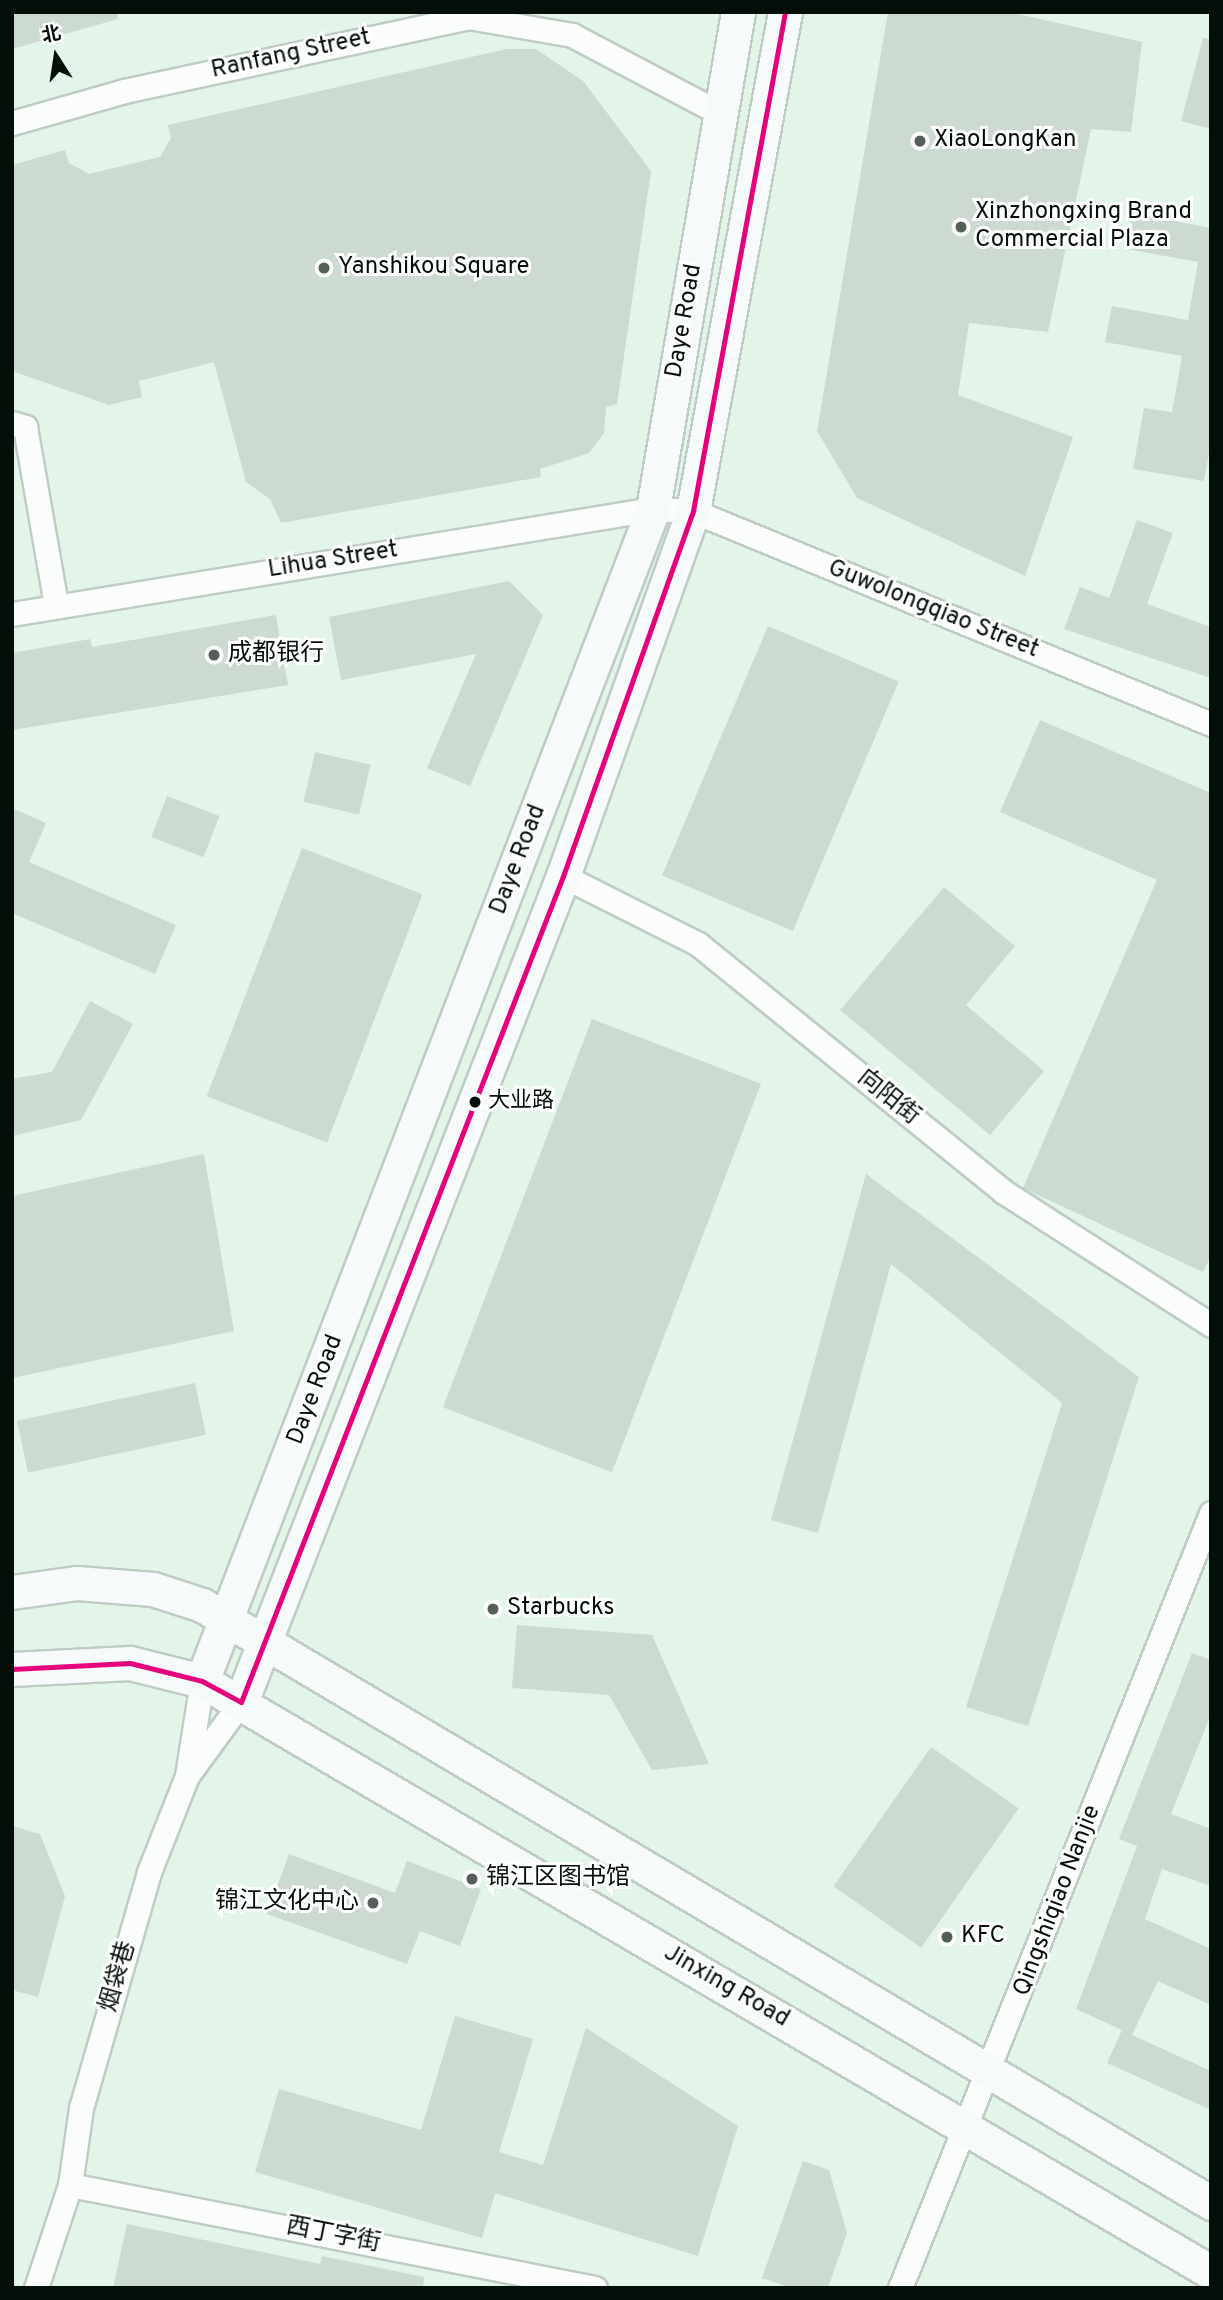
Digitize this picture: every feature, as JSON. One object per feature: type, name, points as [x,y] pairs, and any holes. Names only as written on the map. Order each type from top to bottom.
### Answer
[{"type":"main road","name":"Daye Road","points":[[202,1681],[228,1620],[653,509],[738,12]]},
{"type":"main road","name":"Daye Road","points":[[241,1702],[269,1639],[563,876],[692,511],[785,12]]},
{"type":"main road","points":[[12,1592],[76,1583],[153,1589],[269,1639],[991,2074],[1211,2203]]},
{"type":"main road","name":"Jinxing Road","points":[[12,1669],[130,1663],[202,1681],[1211,2272]]},
{"type":"street","name":"Ranfang Street","points":[[12,123],[124,91],[468,17],[572,35],[721,114]]},
{"type":"street","points":[[12,422],[25,427],[56,606]]},
{"type":"street","name":"Guwolongqiao Street","points":[[653,509],[692,511],[1211,723]]},
{"type":"street","name":"Lihua Street","points":[[12,614],[653,509]]},
{"type":"street","name":"向阳街","points":[[563,876],[698,944],[1004,1192],[1211,1325]]},
{"type":"street","name":"Qingshiqiao Nanjie","points":[[900,2288],[991,2074],[1211,1513]]},
{"type":"street","points":[[187,1776],[202,1681]]},
{"type":"street","points":[[187,1776],[241,1702]]},
{"type":"street","name":"烟袋巷","points":[[36,2288],[70,2185],[85,2095],[149,1872],[187,1776]]},
{"type":"street","name":"西丁字街","points":[[70,2185],[595,2288]]},
{"type":"building","points":[[12,12],[117,12],[118,19],[12,49]]},
{"type":"building","name":"Xinzhongxing Brand Commercial Plaza","points":[[888,12],[1009,12],[1142,42],[1131,132],[1091,129],[1048,332],[969,323],[958,395],[1073,437],[1025,576],[857,498],[817,431]]},
{"type":"building","points":[[1203,38],[1211,39],[1211,129],[1181,121]]},
{"type":"building","name":"Yanshikou Square","points":[[507,49],[536,49],[583,81],[651,171],[617,404],[606,407],[604,433],[589,453],[540,469],[541,477],[281,523],[270,499],[246,482],[214,362],[139,381],[142,397],[109,405],[12,371],[12,165],[65,150],[69,163],[89,174],[160,157],[171,138],[168,125]]},
{"type":"building","points":[[1133,213],[1211,228],[1211,442],[1204,481],[1133,469],[1144,408],[1172,412],[1182,356],[1105,342],[1112,306],[1188,320],[1198,262],[1126,249]]},
{"type":"building","points":[[1137,520],[1173,533],[1147,604],[1211,627],[1211,678],[1064,629],[1080,587],[1109,598]]},
{"type":"building","points":[[509,581],[543,615],[470,786],[427,768],[476,654],[341,680],[329,617]]},
{"type":"building","points":[[276,615],[288,685],[12,730],[12,653],[90,639],[92,647]]},
{"type":"building","points":[[768,626],[899,681],[793,931],[662,875]]},
{"type":"building","points":[[1040,720],[1211,793],[1211,1256],[1203,1272],[1023,1188],[1157,880],[1000,812]]},
{"type":"building","points":[[315,752],[371,765],[359,815],[304,802]]},
{"type":"building","points":[[167,796],[219,816],[204,857],[151,837]]},
{"type":"building","points":[[12,808],[46,823],[29,862],[176,925],[155,974],[12,913]]},
{"type":"building","points":[[302,848],[422,894],[327,1143],[207,1096]]},
{"type":"building","points":[[944,887],[1015,946],[966,1005],[1044,1071],[990,1135],[840,1010]]},
{"type":"building","points":[[90,1001],[133,1024],[81,1120],[12,1136],[12,1079],[52,1072]]},
{"type":"building","points":[[592,1019],[761,1084],[612,1472],[443,1407]]},
{"type":"building","points":[[204,1154],[234,1331],[12,1378],[12,1196]]},
{"type":"building","points":[[866,1174],[1139,1377],[1028,1726],[966,1707],[1062,1403],[891,1264],[818,1533],[771,1520]]},
{"type":"building","points":[[195,1383],[206,1435],[28,1473],[17,1421]]},
{"type":"building","points":[[517,1625],[652,1635],[709,1764],[652,1770],[609,1695],[512,1688]]},
{"type":"building","points":[[1192,1653],[1211,1660],[1211,1714],[1171,1814],[1211,1829],[1211,1886],[1162,1869],[1145,1919],[1211,1949],[1211,2005],[1158,1981],[1132,2035],[1211,2071],[1211,2110],[1107,2063],[1122,2030],[1076,2009],[1137,1846],[1119,1839]]},
{"type":"building","points":[[931,1747],[1019,1808],[921,1948],[833,1886]]},
{"type":"building","points":[[12,1826],[40,1834],[65,1896],[38,1997],[12,1990]]},
{"type":"building","name":"锦江文化中心","points":[[289,1854],[395,1893],[407,1861],[481,1889],[460,1946],[420,1931],[407,1964],[267,1914]]},
{"type":"building","points":[[455,2016],[533,2039],[499,2152],[543,2165],[586,2028],[738,2126],[698,2256],[495,2193],[482,2238],[255,2172],[279,2089],[421,2130]]},
{"type":"building","points":[[803,2161],[829,2170],[847,2233],[828,2288],[791,2288],[762,2278]]},
{"type":"building","points":[[127,2224],[320,2264],[322,2256],[424,2277],[423,2288],[113,2288]]},
{"type":"transit line","points":[[12,1669],[130,1663],[202,1681],[241,1702],[563,876],[693,511],[785,12]]},
{"type":"place","name":"XiaoLongKan","points":[[920,141]]},
{"type":"place","name":"Xinzhongxing Brand Commercial Plaza","points":[[961,227]]},
{"type":"place","name":"Yanshikou Square","points":[[324,268]]},
{"type":"place","name":"成都银行","points":[[214,655]]},
{"type":"place","name":"大业路","points":[[475,1102]]},
{"type":"place","name":"Starbucks","points":[[493,1609]]},
{"type":"place","name":"锦江区图书馆","points":[[472,1879]]},
{"type":"place","name":"锦江文化中心","points":[[373,1903]]},
{"type":"place","name":"KFC","points":[[947,1937]]}]
